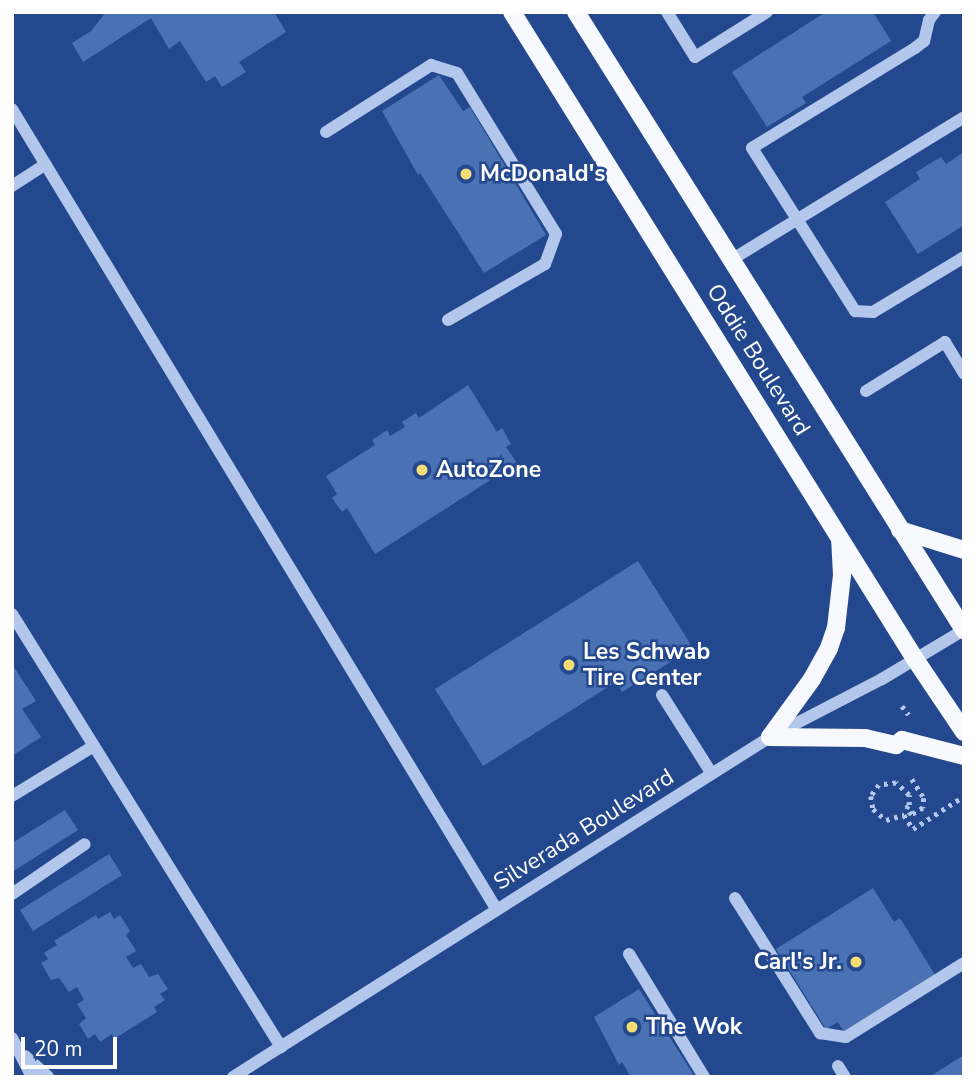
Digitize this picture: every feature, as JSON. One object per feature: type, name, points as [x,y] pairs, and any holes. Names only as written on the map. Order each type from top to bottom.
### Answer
[{"type":"main road","name":"Oddie Boulevard","points":[[512,12],[915,659],[964,732]]},
{"type":"main road","name":"Oddie Boulevard","points":[[576,12],[964,630]]},
{"type":"main road","points":[[900,530],[964,550]]},
{"type":"main road","points":[[770,737],[812,678],[836,628],[842,575],[840,538]]},
{"type":"main road","points":[[770,737],[865,738],[896,746],[902,740],[964,756]]},
{"type":"street","points":[[667,12],[695,57],[767,12]]},
{"type":"street","points":[[935,12],[929,20],[924,41],[915,48],[752,148],[855,311],[863,314],[873,312],[964,257]]},
{"type":"street","points":[[326,132],[431,65],[457,73],[556,234],[545,264],[448,320]]},
{"type":"street","points":[[12,109],[497,910]]},
{"type":"street","points":[[731,260],[964,117]]},
{"type":"street","points":[[12,186],[46,164]]},
{"type":"street","points":[[866,391],[945,342],[964,374]]},
{"type":"street","points":[[12,614],[281,1047]]},
{"type":"street","name":"Silverada Boulevard","points":[[233,1077],[770,737],[964,630]]},
{"type":"street","points":[[662,695],[712,774]]},
{"type":"street","points":[[12,796],[94,746]]},
{"type":"street","points":[[12,894],[85,844]]},
{"type":"street","points":[[735,898],[820,1033],[846,1037],[964,963]]},
{"type":"street","points":[[629,954],[704,1077]]},
{"type":"street","points":[[12,1038],[32,1077]]},
{"type":"street","points":[[22,1053],[48,1077]]},
{"type":"path","points":[[902,706],[909,716]]},
{"type":"path","points":[[912,779],[924,798],[923,808],[911,816],[906,808],[909,805],[909,795],[896,783],[879,785],[871,796],[873,809],[886,820],[904,815],[913,829],[964,796]]},
{"type":"building","points":[[106,12],[274,12],[286,32],[239,62],[246,72],[222,87],[215,76],[206,82],[180,41],[169,49],[151,18],[83,62],[72,43],[91,31]]},
{"type":"building","points":[[826,12],[873,12],[891,41],[802,97],[806,103],[767,127],[732,72]]},
{"type":"building","name":"McDonald's","points":[[439,75],[463,111],[470,107],[546,235],[484,273],[420,173],[418,175],[382,111]]},
{"type":"building","points":[[964,152],[964,225],[918,254],[885,202],[920,179],[916,172],[941,157],[946,164]]},
{"type":"building","name":"AutoZone","points":[[468,385],[497,432],[502,428],[511,444],[506,447],[517,463],[375,554],[347,508],[342,512],[332,498],[337,494],[326,476],[375,445],[372,440],[387,430],[390,436],[405,427],[402,422],[416,413],[419,418]]},
{"type":"building","name":"Les Schwab Tire Center","points":[[638,561],[693,648],[622,692],[616,682],[483,766],[435,689]]},
{"type":"building","points":[[12,664],[36,701],[22,709],[41,737],[12,756]]},
{"type":"building","points":[[65,810],[78,830],[12,872],[12,843]]},
{"type":"building","points":[[109,854],[122,875],[33,931],[20,910]]},
{"type":"building","name":"Carl's Jr.","points":[[873,888],[894,922],[900,918],[935,975],[844,1032],[838,1022],[826,1029],[776,949]]},
{"type":"building","points":[[110,912],[114,919],[120,915],[130,931],[126,935],[136,951],[126,957],[133,968],[141,964],[149,977],[158,974],[168,989],[160,994],[165,1000],[154,1007],[157,1012],[114,1039],[112,1034],[100,1042],[95,1034],[88,1039],[79,1024],[86,1018],[77,1004],[84,1000],[77,987],[69,992],[59,978],[51,980],[41,963],[48,959],[44,953],[57,945],[54,941],[96,915],[98,919]]},
{"type":"building","name":"The Wok","points":[[639,989],[695,1077],[631,1077],[622,1062],[619,1065],[594,1017]]},
{"type":"building","points":[[964,1055],[964,1077],[929,1077]]},
{"type":"place","name":"McDonald's","points":[[466,174]]},
{"type":"place","name":"AutoZone","points":[[422,470]]},
{"type":"place","name":"Les Schwab Tire Center","points":[[569,665]]},
{"type":"place","name":"Carl's Jr.","points":[[856,962]]},
{"type":"place","name":"The Wok","points":[[632,1027]]}]
